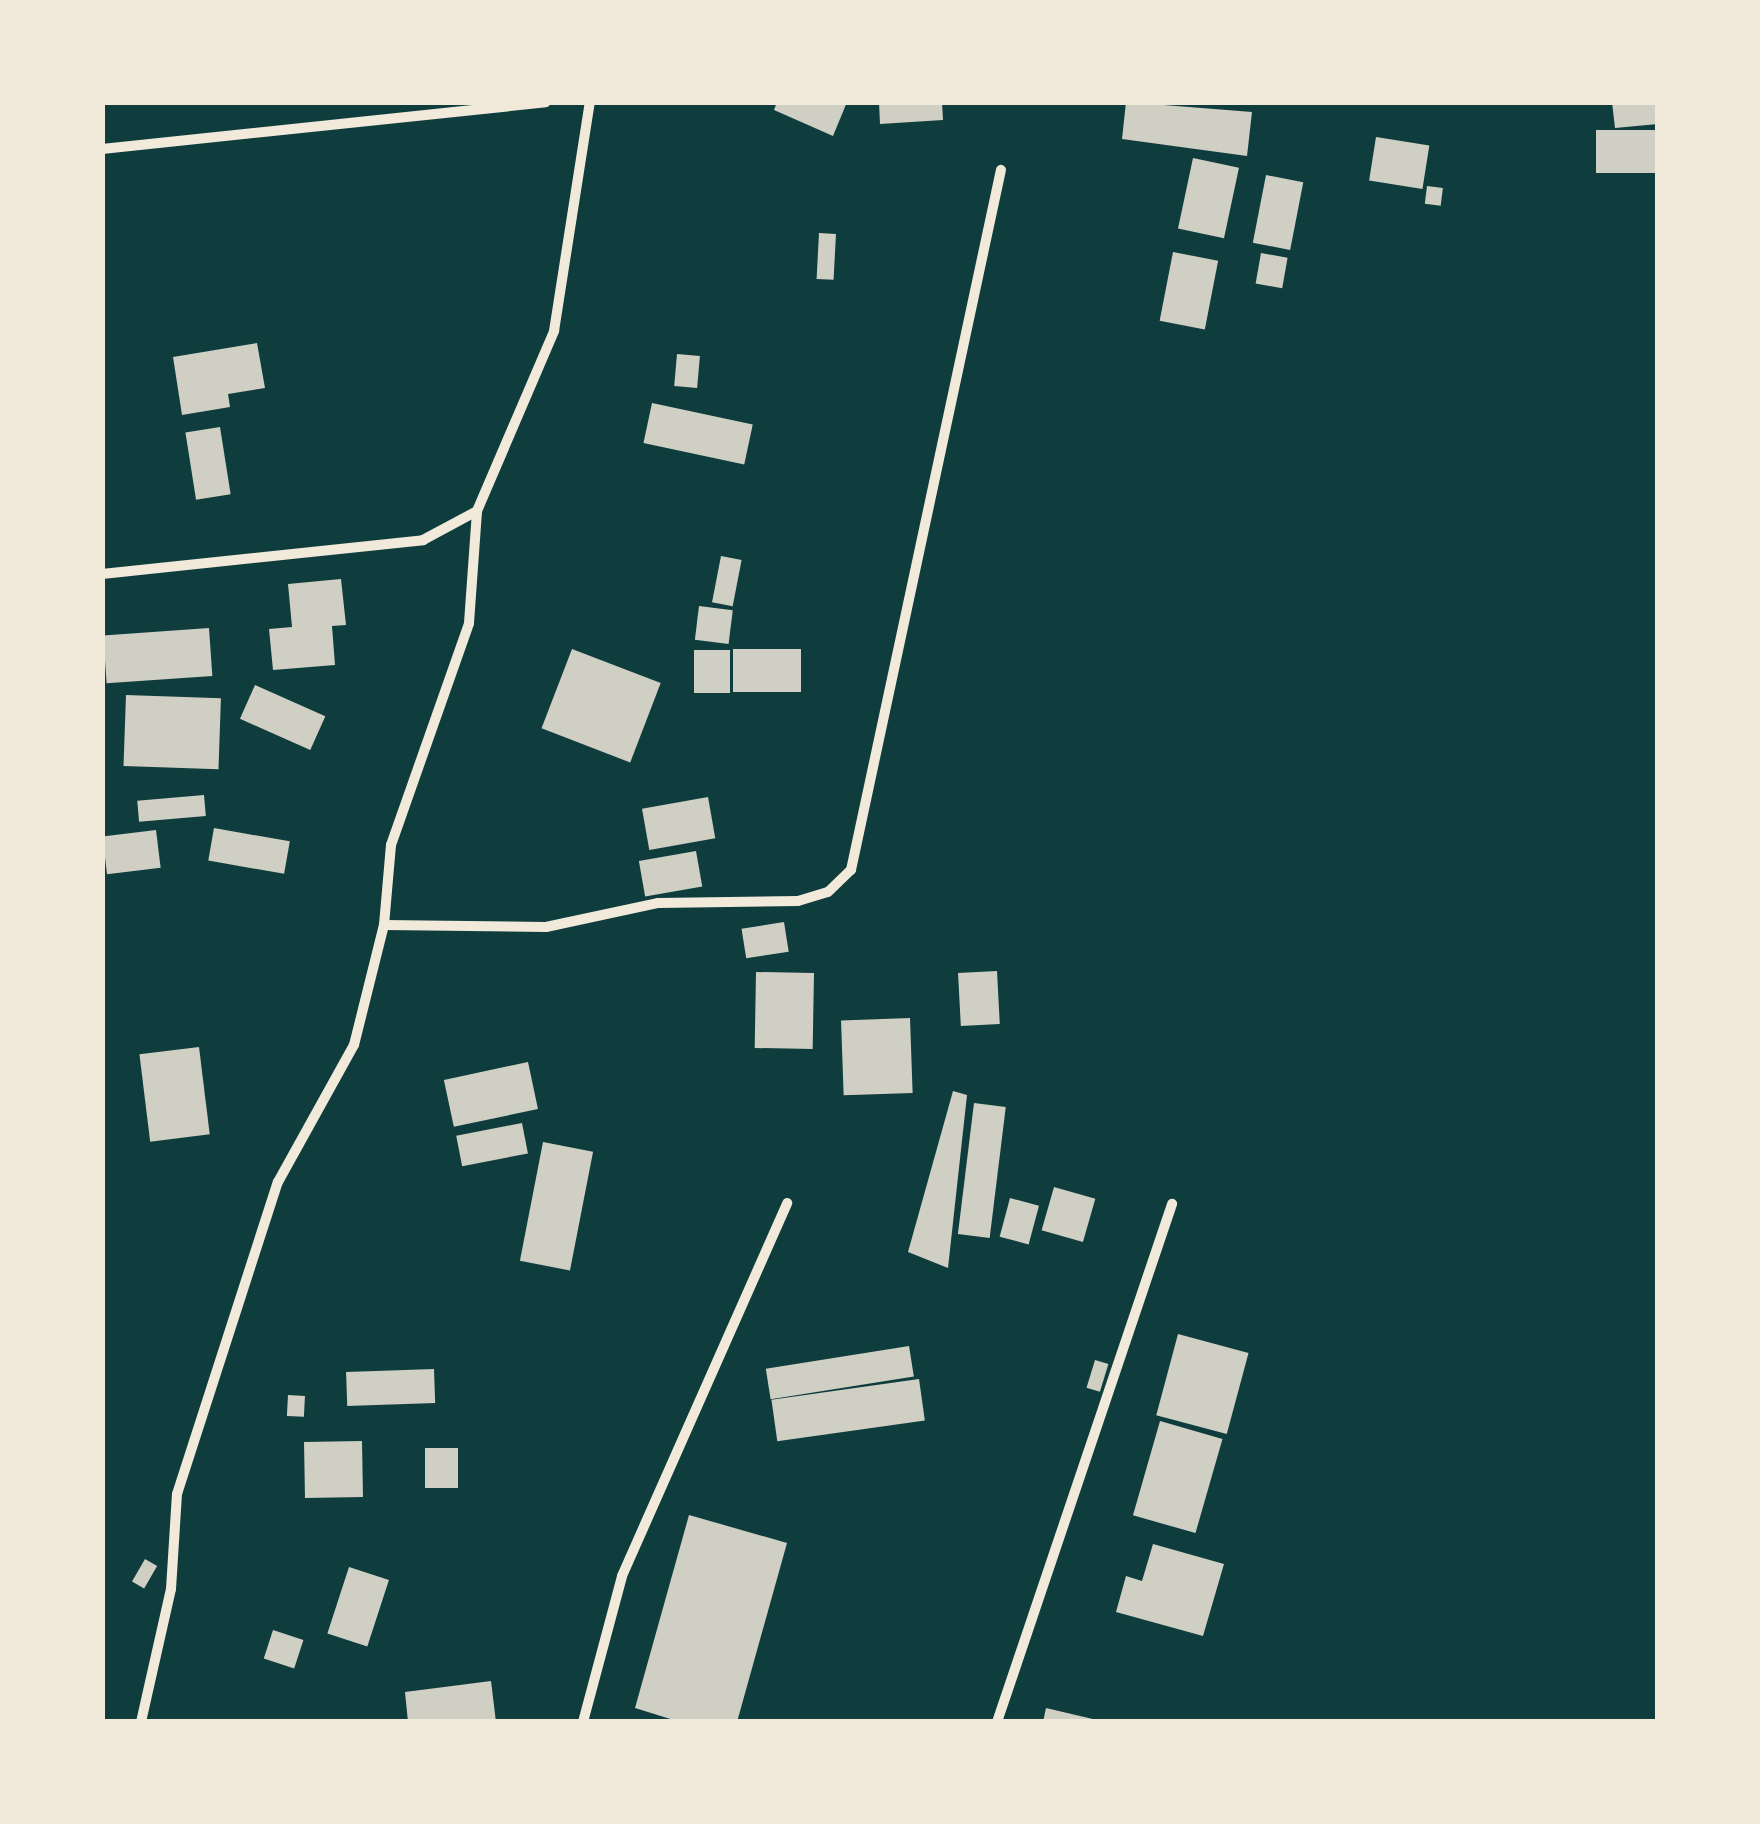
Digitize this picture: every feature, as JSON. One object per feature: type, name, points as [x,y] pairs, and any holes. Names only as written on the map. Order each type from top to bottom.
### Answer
[{"type":"street","points":[[102,149],[546,102]]},
{"type":"street","points":[[141,1722],[171,1589],[178,1494],[278,1182],[354,1045],[384,924],[391,844],[470,623],[477,511],[554,331],[590,102]]},
{"type":"street","points":[[384,924],[546,927],[658,903],[798,901],[828,892],[851,870],[1000,170]]},
{"type":"street","points":[[102,574],[424,540],[477,511]]},
{"type":"street","points":[[583,1722],[622,1576],[786,1203]]},
{"type":"street","points":[[996,1722],[1172,1204]]},
{"type":"building","points":[[777,102],[847,102],[833,136],[774,110]]},
{"type":"building","points":[[879,102],[942,102],[943,120],[880,124]]},
{"type":"building","points":[[1126,102],[1252,112],[1247,156],[1122,139]]},
{"type":"building","points":[[1612,102],[1658,102],[1658,124],[1615,128]]},
{"type":"building","points":[[1596,130],[1658,130],[1658,173],[1596,173]]},
{"type":"building","points":[[1376,137],[1429,145],[1422,189],[1369,180]]},
{"type":"building","points":[[1193,158],[1239,168],[1224,238],[1178,228]]},
{"type":"building","points":[[1266,175],[1303,182],[1290,250],[1253,243]]},
{"type":"building","points":[[1427,186],[1443,188],[1441,206],[1425,204]]},
{"type":"building","points":[[819,233],[836,234],[834,280],[817,279]]},
{"type":"building","points":[[1173,252],[1218,261],[1205,329],[1160,321]]},
{"type":"building","points":[[1261,253],[1288,258],[1282,288],[1256,284]]},
{"type":"building","points":[[257,343],[265,388],[228,394],[230,407],[182,415],[173,357]]},
{"type":"building","points":[[677,354],[700,356],[697,388],[674,386]]},
{"type":"building","points":[[652,403],[753,424],[744,465],[643,443]]},
{"type":"building","points":[[220,427],[231,494],[196,500],[185,432]]},
{"type":"building","points":[[721,556],[742,560],[733,606],[712,602]]},
{"type":"building","points":[[341,579],[346,625],[332,626],[335,665],[273,670],[269,629],[292,627],[288,584]]},
{"type":"building","points":[[699,606],[733,610],[729,644],[695,640]]},
{"type":"building","points":[[209,628],[212,676],[107,683],[103,635]]},
{"type":"building","points":[[572,649],[661,683],[630,762],[542,728]]},
{"type":"building","points":[[733,649],[801,649],[801,692],[733,692]]},
{"type":"building","points":[[694,650],[730,650],[730,693],[694,693]]},
{"type":"building","points":[[255,685],[325,716],[310,750],[240,719]]},
{"type":"building","points":[[126,695],[221,698],[218,769],[124,766]]},
{"type":"building","points":[[204,795],[206,816],[139,822],[137,801]]},
{"type":"building","points":[[708,797],[715,838],[649,850],[642,809]]},
{"type":"building","points":[[214,828],[290,841],[284,874],[208,860]]},
{"type":"building","points":[[156,830],[161,868],[107,874],[102,837]]},
{"type":"building","points":[[696,851],[702,886],[645,897],[639,861]]},
{"type":"building","points":[[784,922],[789,952],[746,958],[742,929]]},
{"type":"building","points":[[997,971],[1000,1024],[961,1026],[958,973]]},
{"type":"building","points":[[756,972],[814,973],[813,1049],[755,1048]]},
{"type":"building","points":[[910,1018],[913,1093],[844,1095],[841,1020]]},
{"type":"building","points":[[199,1047],[210,1134],[150,1142],[139,1054]]},
{"type":"building","points":[[528,1062],[538,1109],[454,1127],[444,1080]]},
{"type":"building","points":[[953,1091],[967,1095],[948,1268],[908,1252]]},
{"type":"building","points":[[974,1103],[1006,1107],[990,1238],[958,1234]]},
{"type":"building","points":[[522,1123],[528,1153],[462,1166],[456,1136]]},
{"type":"building","points":[[543,1142],[593,1152],[570,1271],[520,1261]]},
{"type":"building","points":[[1054,1187],[1095,1199],[1083,1242],[1042,1230]]},
{"type":"building","points":[[1010,1198],[1039,1206],[1029,1244],[1000,1237]]},
{"type":"building","points":[[1178,1334],[1249,1353],[1227,1434],[1156,1415]]},
{"type":"building","points":[[909,1346],[914,1377],[771,1399],[766,1369]]},
{"type":"building","points":[[1095,1360],[1108,1364],[1100,1392],[1087,1388]]},
{"type":"building","points":[[434,1369],[435,1403],[347,1406],[346,1372]]},
{"type":"building","points":[[919,1379],[925,1421],[777,1441],[771,1400]]},
{"type":"building","points":[[288,1395],[305,1396],[304,1417],[287,1416]]},
{"type":"building","points":[[1160,1421],[1222,1439],[1195,1533],[1133,1515]]},
{"type":"building","points":[[362,1441],[363,1497],[305,1498],[304,1442]]},
{"type":"building","points":[[425,1448],[458,1448],[458,1488],[425,1488]]},
{"type":"building","points":[[689,1515],[787,1543],[737,1722],[680,1722],[635,1708]]},
{"type":"building","points":[[1153,1544],[1224,1564],[1203,1636],[1116,1612],[1126,1576],[1142,1581]]},
{"type":"building","points":[[145,1559],[157,1566],[144,1589],[132,1582]]},
{"type":"building","points":[[349,1567],[389,1580],[367,1647],[327,1634]]},
{"type":"building","points":[[273,1630],[303,1640],[294,1668],[264,1659]]},
{"type":"building","points":[[491,1681],[496,1722],[408,1722],[405,1692]]},
{"type":"building","points":[[1046,1708],[1097,1720],[1097,1722],[1043,1722]]}]
